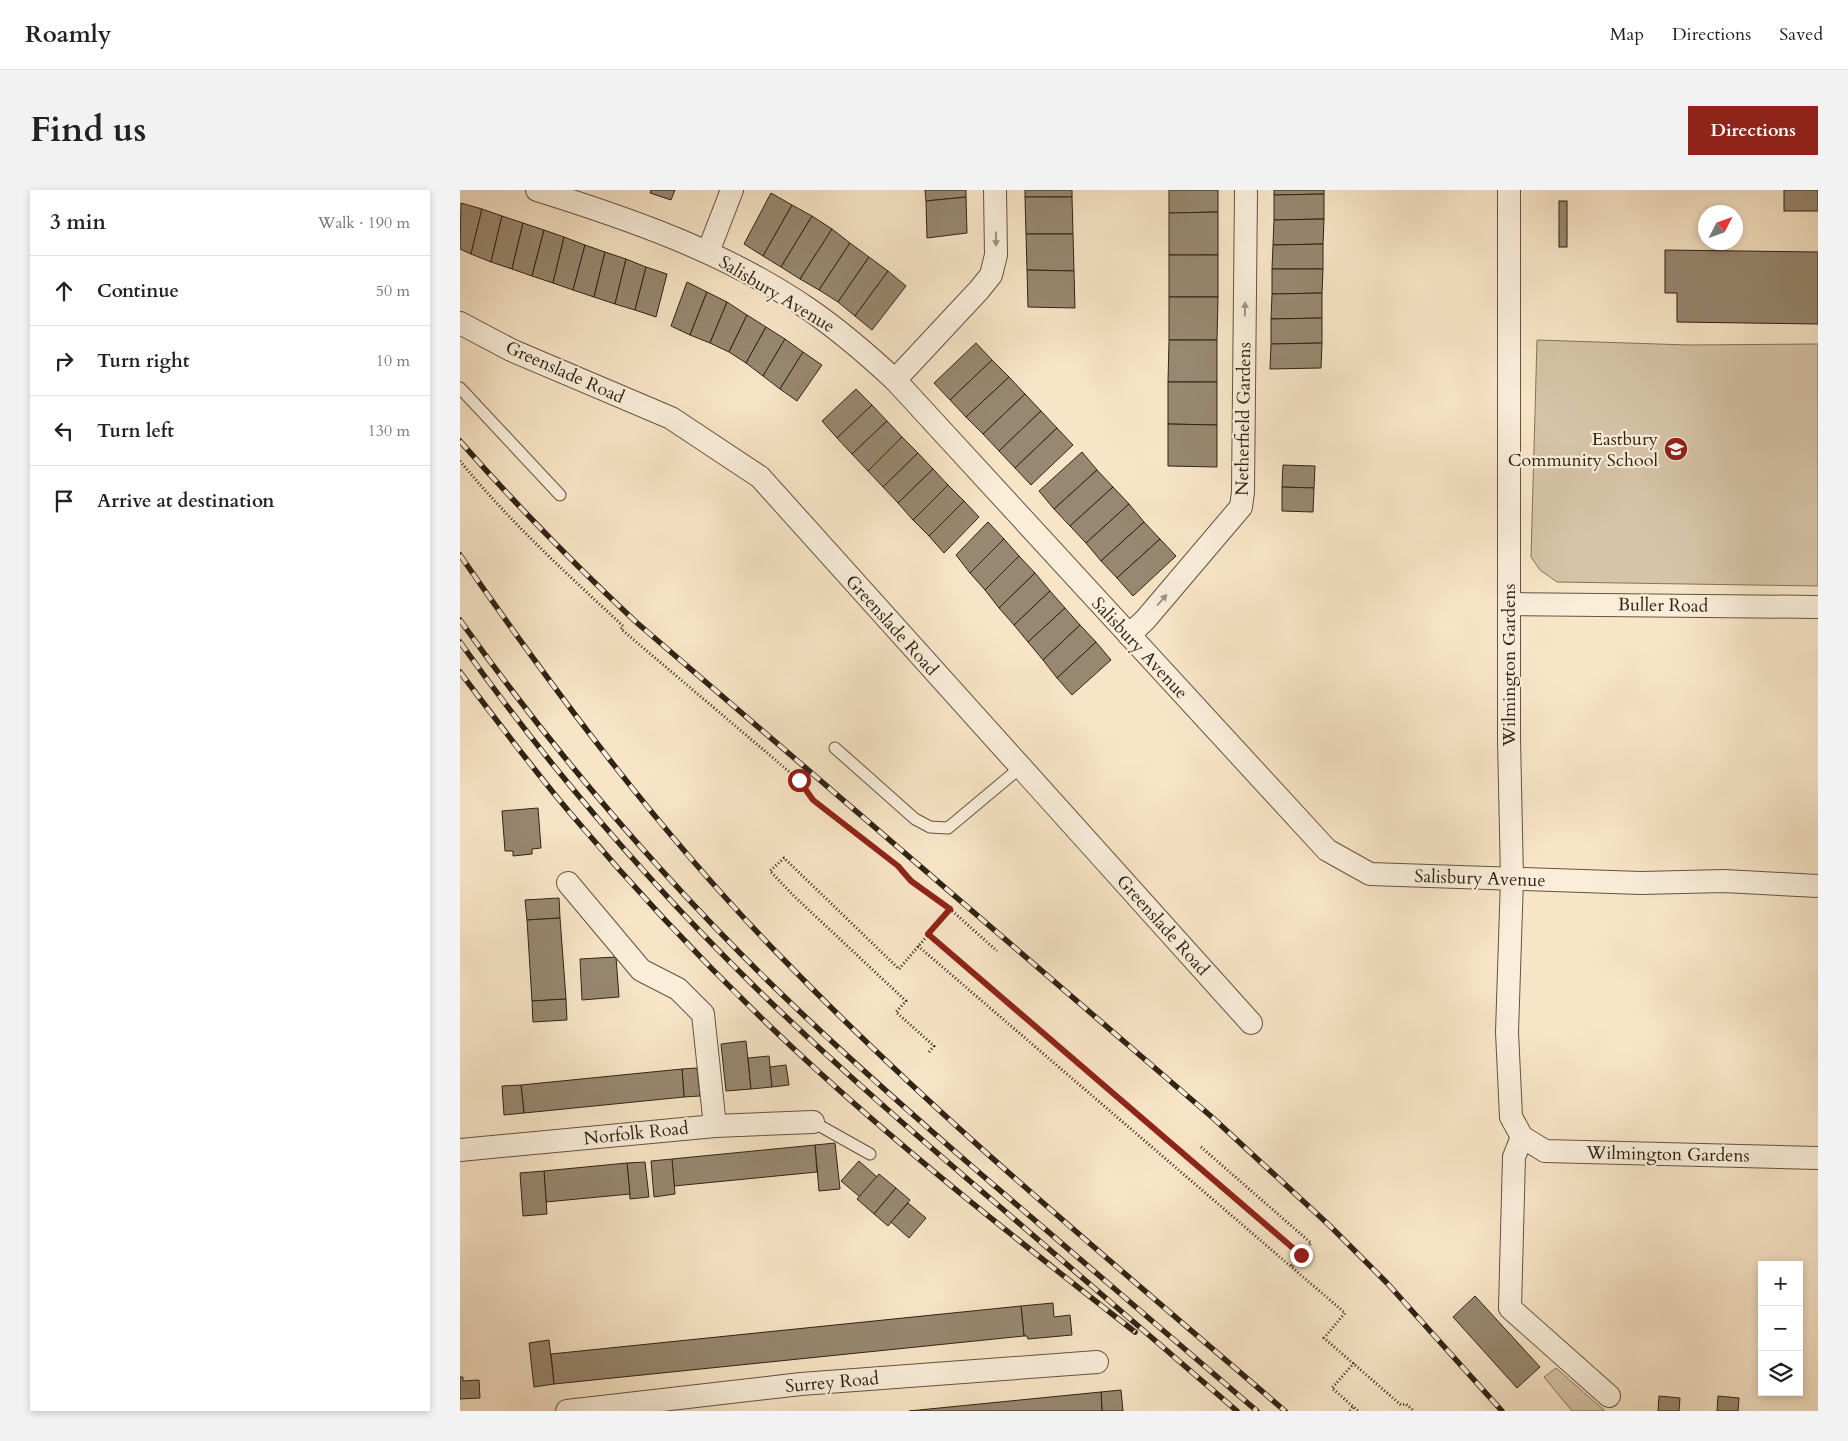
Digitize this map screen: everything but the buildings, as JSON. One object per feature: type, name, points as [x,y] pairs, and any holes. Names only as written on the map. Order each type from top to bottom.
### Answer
[{"type":"street","name":"Salisbury Avenue","points":[[537,190],[651,229],[708,252],[806,307],[848,338],[895,380],[1327,850],[1370,874],[1641,883],[1724,881],[1818,886]]},
{"type":"street","points":[[708,252],[732,190]]},
{"type":"street","points":[[895,380],[991,275],[996,255],[995,190]]},
{"type":"street","name":"Netherfield Gardens","points":[[1129,635],[1152,613],[1241,507],[1246,190]]},
{"type":"street","name":"Wilmington Gardens","points":[[1510,190],[1508,604],[1512,879],[1507,1032],[1511,1117],[1522,1137],[1545,1151],[1818,1158]]},
{"type":"street","name":"Greenslade Road","points":[[460,323],[511,350],[671,418],[760,477],[1251,1023]]},
{"type":"street","name":"Buller Road","points":[[1508,604],[1818,607]]},
{"type":"street","points":[[568,883],[642,970],[678,989],[703,1014],[715,1126]]},
{"type":"street","name":"Norfolk Road","points":[[460,1150],[715,1126],[813,1122]]},
{"type":"street","points":[[1522,1137],[1514,1157],[1510,1308],[1609,1396]]},
{"type":"street","name":"Surrey Road","points":[[567,1411],[801,1384],[1097,1362]]},
{"type":"lane","points":[[460,388],[560,495]]},
{"type":"lane","points":[[835,748],[915,820],[930,827],[948,828],[1021,768]]},
{"type":"lane","points":[[813,1122],[870,1154]]},
{"type":"path","points":[[460,461],[488,495],[554,562],[623,626],[621,629],[799,780],[813,800],[898,866],[911,881],[950,909],[997,950]]},
{"type":"path","points":[[929,1052],[934,1046],[896,1012],[906,1001],[770,871],[784,858],[899,969],[950,909]]},
{"type":"path","points":[[928,934],[1301,1255]]},
{"type":"path","points":[[918,946],[1345,1313],[1324,1338],[1401,1405],[1406,1404],[1414,1411]]},
{"type":"path","points":[[1201,1147],[1311,1243],[1291,1267]]},
{"type":"path","points":[[1354,1364],[1332,1388],[1358,1411]]},
{"type":"path","points":[[1350,1411],[1353,1407]]},
{"type":"shaded area","name":"Eastbury Community School","points":[[1537,340],[1688,345],[1818,344],[1818,586],[1557,582],[1540,570],[1531,557]]},
{"type":"shaded area","points":[[1556,1368],[1605,1411],[1572,1411],[1544,1377]]},
{"type":"railway","points":[[460,441],[546,534],[636,622],[1213,1118],[1329,1225],[1387,1283],[1502,1411]]},
{"type":"railway","points":[[460,555],[574,714],[614,766],[698,866],[786,962],[845,1022],[968,1136],[1285,1411]]},
{"type":"railway","points":[[460,620],[530,714],[604,805],[682,893],[790,1003],[927,1127],[1257,1411]]},
{"type":"railway","points":[[460,642],[528,734],[601,822],[677,908],[757,989],[846,1073],[907,1127],[1237,1411]]},
{"type":"railway","points":[[460,672],[528,762],[597,845],[680,935],[765,1021],[835,1086],[919,1159],[1135,1332]]},
{"type":"place","name":"Eastbury Community School","points":[[1676,449]]},
{"type":"route","points":[[799,780],[813,800],[898,866],[911,881],[950,909],[928,934],[1301,1255]]}]
